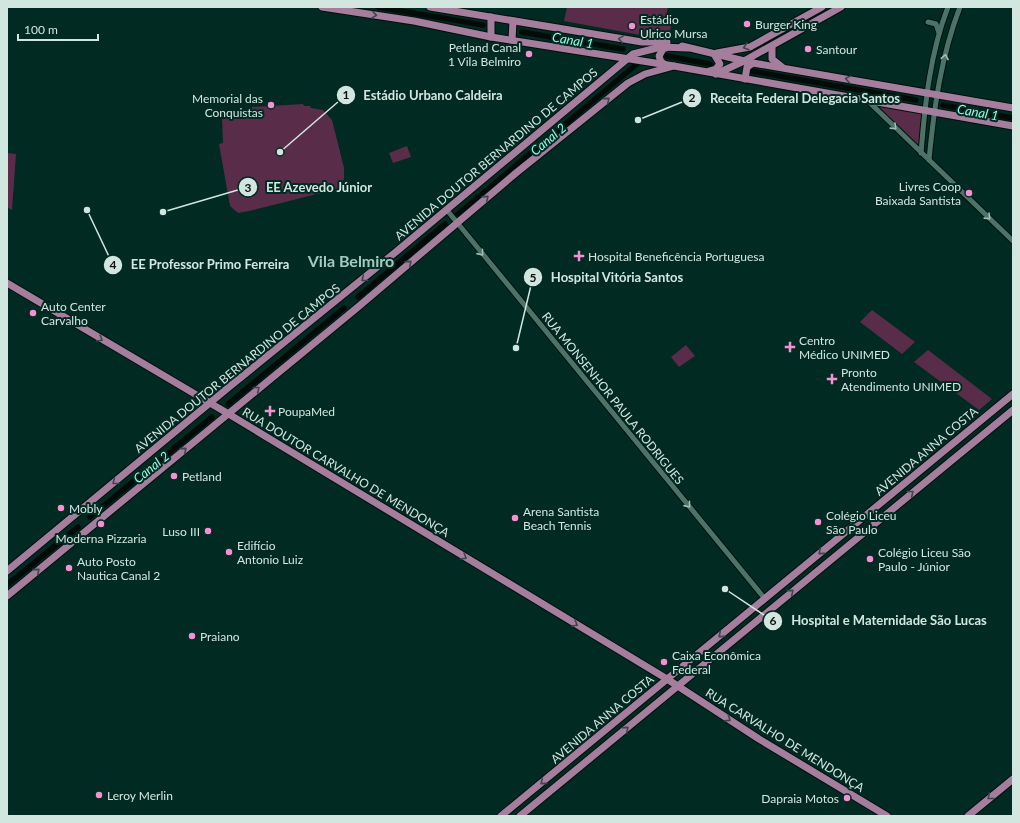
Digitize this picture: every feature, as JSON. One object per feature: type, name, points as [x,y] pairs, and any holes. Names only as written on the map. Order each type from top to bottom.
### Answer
[{"type":"main road","points":[[322,7],[414,21],[491,37],[664,64],[1013,126]]},
{"type":"main road","points":[[430,7],[642,42],[673,43],[687,48]]},
{"type":"main road","points":[[467,13],[474,7]]},
{"type":"main road","points":[[713,53],[750,46],[792,25],[822,7]]},
{"type":"main road","points":[[716,74],[772,46],[841,7]]},
{"type":"main road","points":[[491,17],[491,37]]},
{"type":"main road","points":[[512,40],[513,21]]},
{"type":"main road","points":[[772,46],[772,59],[785,68]]},
{"type":"main road","points":[[627,58],[637,52],[670,47],[687,48],[753,63],[1013,108]]},
{"type":"main road","points":[[664,64],[659,58],[661,52],[670,47]]},
{"type":"main road","points":[[707,72],[716,68],[720,64],[713,53]]},
{"type":"main road","name":"AVENIDA DOUTOR BERNARDINO DE CAMPOS","points":[[7,571],[397,252],[446,209],[627,58]]},
{"type":"main road","points":[[745,79],[747,67],[753,63]]},
{"type":"main road","points":[[7,596],[628,82],[645,74],[674,66]]},
{"type":"main road","name":"RUA DOUTOR CARVALHO DE MENDONÇA","points":[[7,283],[227,413],[672,682]]},
{"type":"main road","name":"AVENIDA ANNA COSTA","points":[[520,816],[765,599],[1013,394]]},
{"type":"main road","name":"AVENIDA ANNA COSTA","points":[[501,816],[881,518],[1013,410]]},
{"type":"main road","points":[[874,508],[881,518]]},
{"type":"main road","name":"RUA CARVALHO DE MENDONÇA","points":[[672,682],[759,739],[887,816]]},
{"type":"main road","points":[[968,816],[1013,779]]},
{"type":"street","points":[[921,153],[924,110],[939,36],[948,7]]},
{"type":"street","points":[[929,160],[934,112],[946,49],[960,7]]},
{"type":"street","points":[[928,22],[934,22],[937,25],[939,36]]},
{"type":"street","points":[[866,100],[1013,241]]},
{"type":"street","name":"RUA MONSENHOR PAULA RODRIGUES","points":[[446,209],[765,599]]},
{"type":"shaded area","name":"Estádio Ulrico Mursa","points":[[567,7],[668,7],[666,16],[673,18],[670,31],[655,36],[646,36],[564,21]]},
{"type":"shaded area","points":[[870,102],[923,112],[920,149]]},
{"type":"shaded area","points":[[303,104],[304,106],[310,106],[311,108],[323,110],[332,120],[344,168],[344,179],[337,189],[238,213],[230,206],[219,144],[223,143],[222,118],[252,113],[252,107]]},
{"type":"shaded area","points":[[407,146],[411,157],[393,163],[389,153]]},
{"type":"shaded area","points":[[7,153],[16,154],[12,210],[7,207]]},
{"type":"shaded area","points":[[872,310],[915,342],[902,354],[860,322]]},
{"type":"shaded area","points":[[686,345],[695,356],[679,367],[671,357]]},
{"type":"shaded area","points":[[928,350],[992,399],[979,410],[914,362]]},
{"type":"waterway","name":"Canal 1","points":[[378,7],[483,25]]},
{"type":"waterway","name":"Canal 1","points":[[522,32],[623,49]]},
{"type":"waterway","name":"Canal 1","points":[[667,56],[710,64]]},
{"type":"waterway","name":"Canal 2","points":[[457,215],[638,63]]},
{"type":"waterway","name":"Canal 1","points":[[751,71],[916,100]]},
{"type":"waterway","name":"Canal 1","points":[[943,105],[1013,118]]},
{"type":"waterway","name":"Canal 2","points":[[358,297],[445,224]]},
{"type":"waterway","name":"Canal 2","points":[[228,404],[344,308]]},
{"type":"waterway","name":"Canal 2","points":[[90,517],[212,417]]},
{"type":"waterway","name":"Canal 2","points":[[7,585],[78,527]]},
{"type":"place","name":"Burger King","points":[[747,24]]},
{"type":"place","name":"Estádio Ulrico Mursa","points":[[632,26]]},
{"type":"place","name":"Santour","points":[[808,49]]},
{"type":"place","name":"Petland Canal 1 Vila Belmiro","points":[[529,54]]},
{"type":"place","name":"Memorial das Conquistas","points":[[271,105]]},
{"type":"place","name":"Receita Federal Delegacia Santos","points":[[638,120]]},
{"type":"place","name":"Estádio Urbano Caldeira","points":[[280,152]]},
{"type":"place","name":"Livres Coop Baixada Santista","points":[[969,193]]},
{"type":"place","name":"EE Professor Primo Ferreira","points":[[87,210]]},
{"type":"place","name":"EE Azevedo Júnior","points":[[163,212]]},
{"type":"place","name":"Hospital Beneficência Portuguesa","points":[[579,256]]},
{"type":"place","name":"Auto Center Carvalho","points":[[33,313]]},
{"type":"place","name":"Centro Médico UNIMED","points":[[790,347]]},
{"type":"place","name":"Hospital Vitória Santos","points":[[516,348]]},
{"type":"place","name":"Pronto Atendimento UNIMED","points":[[832,379]]},
{"type":"place","name":"PoupaMed","points":[[270,411]]},
{"type":"place","name":"Petland","points":[[174,476]]},
{"type":"place","name":"Mobly","points":[[61,508]]},
{"type":"place","name":"Arena Santista Beach Tennis","points":[[515,518]]},
{"type":"place","name":"Colégio Liceu São Paulo","points":[[818,522]]},
{"type":"place","name":"Moderna Pizzaria","points":[[101,524]]},
{"type":"place","name":"Luso III","points":[[208,531]]},
{"type":"place","name":"Edifício Antonio Luiz","points":[[229,552]]},
{"type":"place","name":"Colégio Liceu São Paulo - Júnior","points":[[870,559]]},
{"type":"place","name":"Auto Posto Nautica Canal 2","points":[[69,568]]},
{"type":"place","name":"Hospital e Maternidade São Lucas","points":[[725,589]]},
{"type":"place","name":"Praiano","points":[[192,636]]},
{"type":"place","name":"Caixa Econômica Federal","points":[[664,662]]},
{"type":"place","name":"Leroy Merlin","points":[[99,795]]},
{"type":"place","name":"Dapraia Motos","points":[[847,798]]},
{"type":"district","name":"Vila Belmiro","points":[[351,260]]}]
